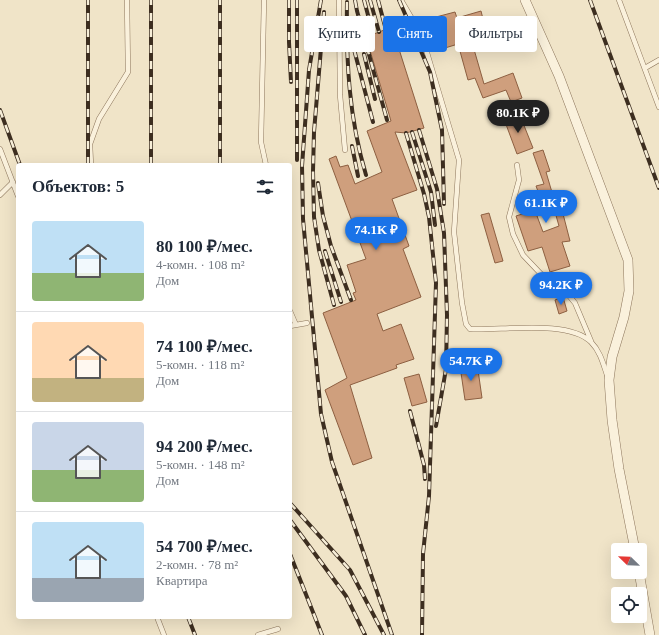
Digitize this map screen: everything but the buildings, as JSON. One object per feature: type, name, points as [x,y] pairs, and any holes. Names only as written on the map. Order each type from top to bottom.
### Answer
[{"type":"street","points":[[525,0],[559,76],[628,260],[629,291],[624,317],[612,357],[609,380],[612,420],[619,469],[634,543]]},
{"type":"street","points":[[640,579],[650,635]]},
{"type":"lane","points":[[91,163],[90,144],[99,119],[128,72],[127,0]]},
{"type":"lane","points":[[264,0],[261,142],[266,163]]},
{"type":"lane","points":[[339,0],[340,96],[345,150]]},
{"type":"lane","points":[[401,0],[422,36],[459,160],[454,232],[462,303],[466,324],[470,329],[478,330],[519,327],[556,330],[578,334],[591,341]]},
{"type":"lane","points":[[619,0],[659,107]]},
{"type":"lane","points":[[645,68],[659,60]]},
{"type":"lane","points":[[0,149],[16,190]]},
{"type":"lane","points":[[517,165],[519,180],[509,217],[513,234],[523,255],[540,273],[566,292],[575,303],[591,341],[600,352],[609,380]]},
{"type":"lane","points":[[0,195],[13,182]]},
{"type":"lane","points":[[292,316],[296,325]]},
{"type":"lane","points":[[292,326],[307,323]]},
{"type":"lane","points":[[159,619],[164,635]]},
{"type":"lane","points":[[258,635],[278,630]]},
{"type":"railway","points":[[88,0],[88,163]]},
{"type":"railway","points":[[151,0],[151,163]]},
{"type":"railway","points":[[220,0],[220,163]]},
{"type":"railway","points":[[289,0],[291,82]]},
{"type":"railway","points":[[297,0],[297,160]]},
{"type":"railway","points":[[321,0],[309,70],[302,166],[303,219],[321,414],[332,462],[392,635]]},
{"type":"railway","points":[[355,0],[387,120]]},
{"type":"railway","points":[[364,0],[368,16]]},
{"type":"railway","points":[[370,0],[379,32]]},
{"type":"railway","points":[[378,0],[383,19]]},
{"type":"railway","points":[[399,0],[430,72],[442,130],[444,204]]},
{"type":"railway","points":[[590,0],[659,188]]},
{"type":"railway","points":[[347,2],[348,68],[352,111],[360,154],[366,175]]},
{"type":"railway","points":[[324,12],[314,132],[314,217],[319,250],[334,305]]},
{"type":"railway","points":[[355,52],[373,122]]},
{"type":"railway","points":[[364,54],[375,99]]},
{"type":"railway","points":[[0,110],[19,163]]},
{"type":"railway","points":[[419,130],[437,189],[444,233],[447,315],[446,369],[436,426]]},
{"type":"railway","points":[[412,132],[431,192],[435,225]]},
{"type":"railway","points":[[406,133],[424,194],[429,217],[436,283],[429,496],[423,554],[422,635]]},
{"type":"railway","points":[[352,146],[358,176]]},
{"type":"railway","points":[[318,183],[323,216],[331,246],[351,300]]},
{"type":"railway","points":[[325,251],[341,302]]},
{"type":"railway","points":[[410,411],[424,465],[425,479]]},
{"type":"railway","points":[[292,505],[350,570],[384,635]]},
{"type":"railway","points":[[292,523],[346,596],[365,635]]},
{"type":"railway","points":[[292,559],[322,635]]},
{"type":"railway","points":[[189,619],[195,635]]}]
